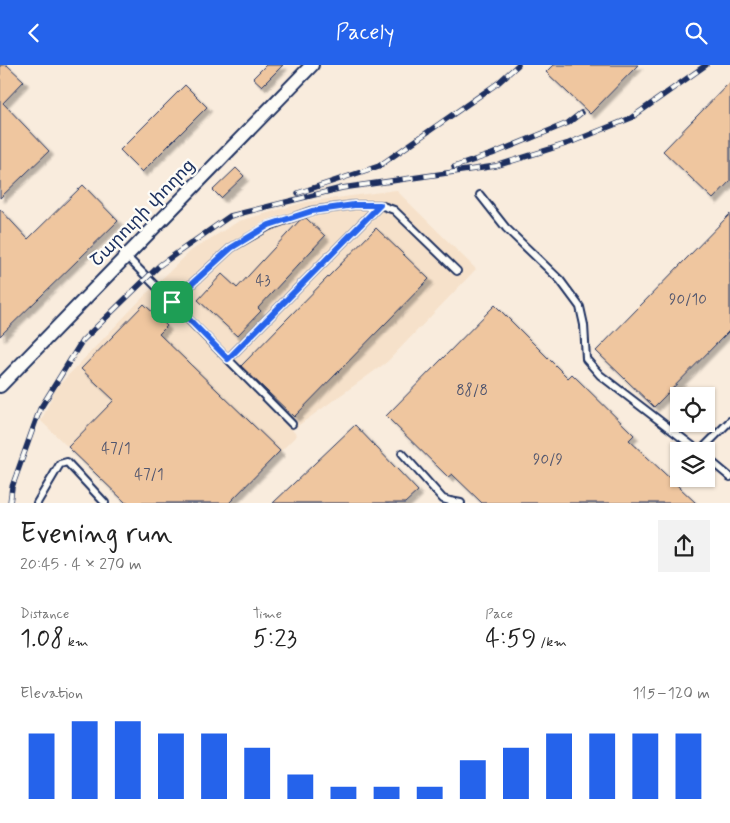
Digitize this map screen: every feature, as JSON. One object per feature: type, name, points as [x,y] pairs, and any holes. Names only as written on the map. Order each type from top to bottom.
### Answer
[{"type":"street","name":"Շարուրի փողոց","points":[[0,386],[312,65]]},
{"type":"lane","points":[[480,195],[506,228],[560,280],[580,307],[584,325],[586,359],[600,375],[687,442]]},
{"type":"lane","points":[[172,302],[231,248],[269,225],[312,211],[354,205],[380,205],[394,210],[457,271]]},
{"type":"lane","points":[[228,359],[380,205]]},
{"type":"lane","points":[[126,256],[292,424]]},
{"type":"lane","points":[[708,442],[730,421]]},
{"type":"lane","points":[[402,453],[441,501],[462,503]]},
{"type":"lane","points":[[37,503],[60,463],[67,462],[105,503]]},
{"type":"lane","points":[[715,464],[730,477]]},
{"type":"shaded area","points":[[396,190],[476,269],[387,362],[292,430],[297,435],[229,503],[126,503],[41,421],[56,388],[149,291],[192,250],[239,221],[306,202]]},
{"type":"building","points":[[0,65],[7,65],[24,81],[3,103],[49,151],[0,198]]},
{"type":"building","points":[[266,65],[283,65],[262,86],[253,78]]},
{"type":"building","points":[[553,65],[638,65],[590,114],[546,72]]},
{"type":"building","points":[[730,82],[730,181],[713,199],[663,151]]},
{"type":"building","points":[[185,85],[207,107],[142,172],[120,150]]},
{"type":"building","points":[[236,168],[244,176],[221,198],[213,190]]},
{"type":"building","points":[[83,185],[118,221],[0,336],[0,209],[28,239]]},
{"type":"building","points":[[730,214],[730,330],[674,387],[670,387],[670,391],[654,407],[596,351]]},
{"type":"building","points":[[306,218],[325,236],[258,308],[261,311],[237,336],[198,300],[222,274],[237,288],[300,220]]},
{"type":"building","points":[[376,228],[429,279],[294,417],[241,366]]},
{"type":"building","points":[[144,304],[167,326],[159,334],[280,451],[229,503],[126,503],[68,447],[114,400],[81,369]]},
{"type":"building","points":[[495,305],[568,378],[572,374],[634,435],[629,440],[670,479],[670,487],[679,487],[696,503],[482,503],[452,474],[448,477],[386,416]]},
{"type":"building","points":[[355,425],[418,491],[405,503],[273,503]]},
{"type":"railway","points":[[298,193],[379,166],[498,83],[518,65]]},
{"type":"railway","points":[[10,503],[12,487],[40,409],[82,341],[160,265],[230,216],[342,188],[496,166],[569,143],[631,118],[706,65]]},
{"type":"railway","points":[[454,167],[492,154],[568,123],[581,113]]},
{"type":"route","points":[[354,205],[380,205],[228,359],[172,302],[231,248],[269,225],[312,211],[354,205]]}]
